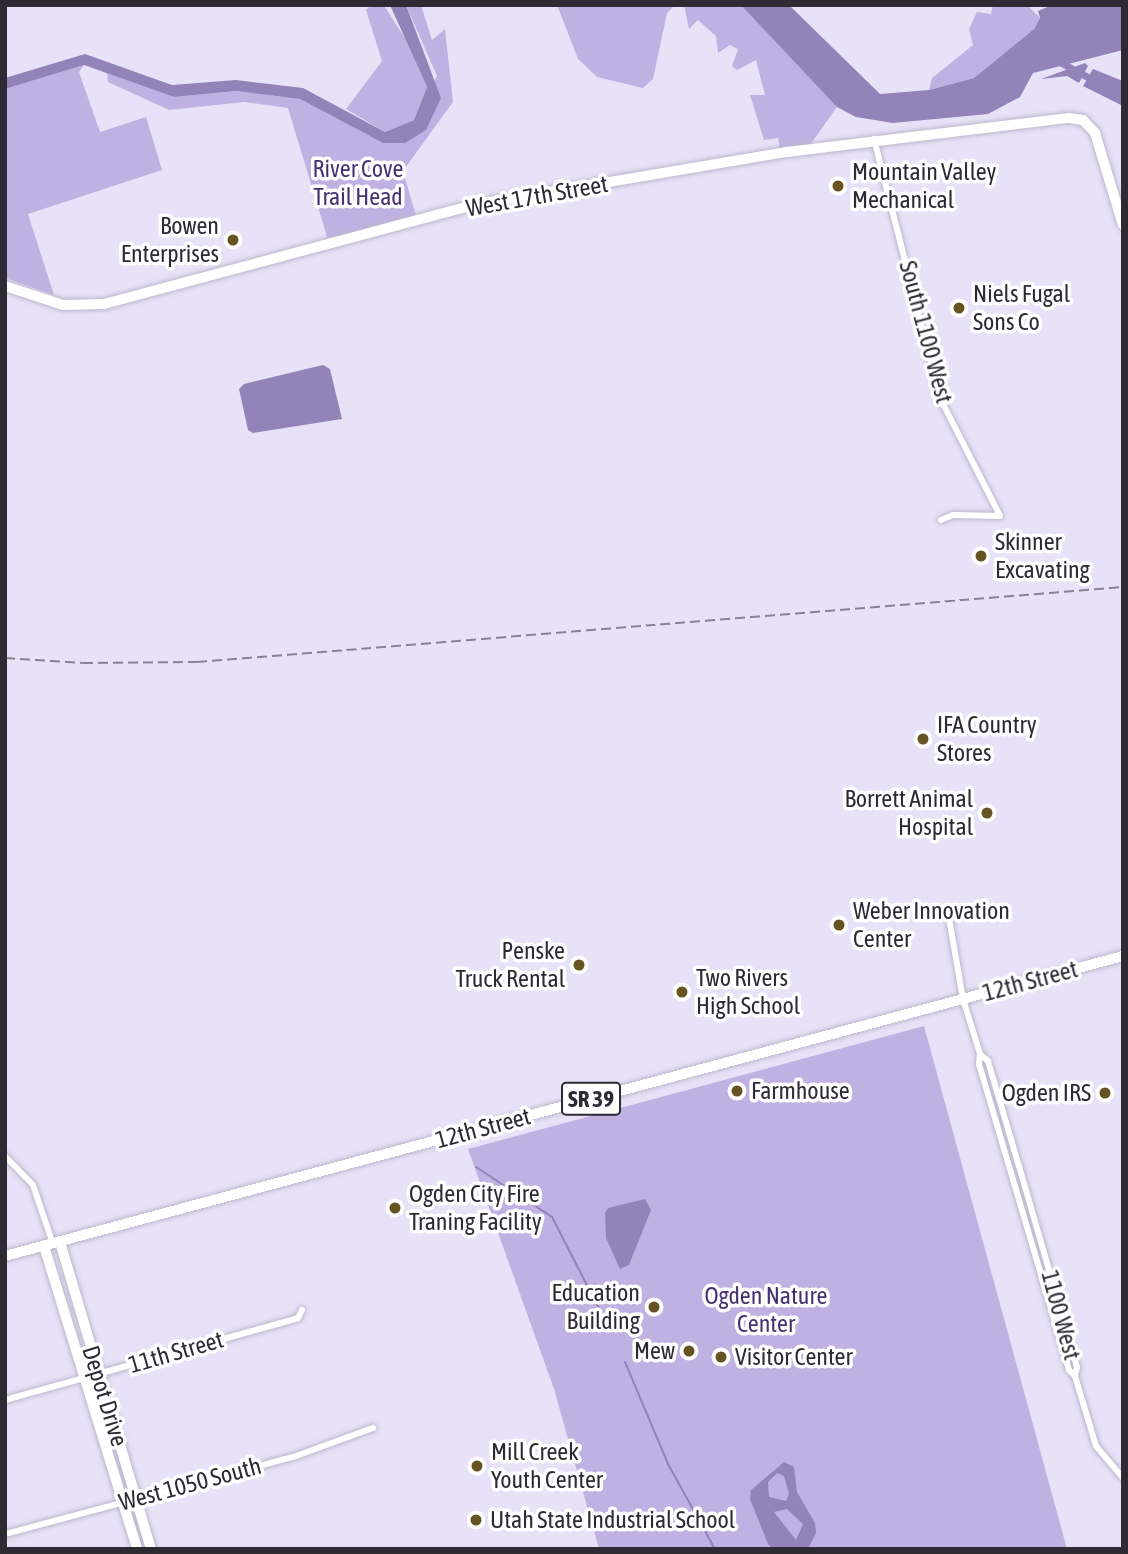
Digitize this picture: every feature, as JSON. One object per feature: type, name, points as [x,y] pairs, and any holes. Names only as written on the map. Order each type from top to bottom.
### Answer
[{"type":"main road","name":"12th Street","points":[[5,1256],[1123,956]]},
{"type":"street","name":"West 17th Street","points":[[5,286],[63,306],[104,304],[473,205],[874,139],[1079,119],[1095,133],[1123,225]]},
{"type":"street","name":"South 1100 West","points":[[874,139],[940,398],[964,439],[991,502],[1000,516],[977,515]]},
{"type":"street","points":[[941,520],[977,515],[991,502]]},
{"type":"street","name":"1100 West","points":[[949,918],[963,999],[980,1054],[984,1083],[1069,1370],[1075,1376]]},
{"type":"street","name":"1100 West","points":[[980,1054],[994,1080],[1077,1367],[1075,1376]]},
{"type":"street","points":[[984,1083],[994,1080]]},
{"type":"street","name":"Depot Drive","points":[[5,1156],[33,1185],[97,1374],[151,1549]]},
{"type":"street","name":"Depot Drive","points":[[52,1244],[84,1378],[137,1549]]},
{"type":"street","name":"11th Street","points":[[5,1400],[297,1318],[302,1310]]},
{"type":"street","points":[[1075,1376],[1096,1446],[1123,1478]]},
{"type":"street","name":"West 1050 South","points":[[5,1534],[296,1456],[373,1428]]},
{"type":"green space","points":[[371,5],[385,7],[406,40],[427,87],[414,120],[385,132],[346,109],[382,61],[366,10]]},
{"type":"green space","name":"River Cove Trail Head","points":[[406,5],[421,5],[432,40],[445,29],[453,102],[403,171],[416,216],[328,240],[288,108],[244,102],[169,110],[108,82],[107,73],[174,97],[236,91],[300,99],[383,143],[405,143],[437,76]]},
{"type":"green space","points":[[557,5],[675,5],[667,13],[653,79],[643,88],[597,77],[578,59]]},
{"type":"green space","points":[[684,5],[741,5],[760,21],[837,107],[810,145],[780,150],[778,138],[764,140],[750,95],[765,95],[756,60],[737,70],[732,66],[738,49],[730,45],[718,53],[716,36],[698,20],[689,29]]},
{"type":"green space","points":[[993,5],[1027,5],[1040,18],[1034,29],[974,78],[929,90],[932,78],[973,45],[969,29],[977,12],[991,14]]},
{"type":"green space","points":[[84,65],[79,72],[100,132],[146,117],[162,170],[28,214],[54,295],[5,278],[5,89]]},
{"type":"green space","name":"Ogden Nature Center","points":[[924,1026],[1067,1549],[599,1549],[554,1389],[468,1149]]},
{"type":"shaded area","points":[[390,5],[406,5],[441,98],[426,130],[405,143],[383,143],[300,99],[236,91],[174,97],[84,65],[5,89],[5,78],[85,54],[172,85],[236,80],[303,88],[385,132],[414,120],[427,87]]},
{"type":"shaded area","points":[[741,5],[789,5],[880,94],[929,90],[974,78],[1034,29],[1040,18],[1038,11],[1052,5],[1123,5],[1123,50],[1033,73],[1020,97],[988,114],[893,123],[856,117],[837,107]]},
{"type":"shaded area","points":[[1085,63],[1088,66],[1079,83],[1067,76],[1041,79]]},
{"type":"shaded area","points":[[1093,69],[1123,81],[1123,106],[1083,86]]},
{"type":"shaded area","points":[[323,365],[330,369],[342,419],[253,433],[248,430],[239,389],[244,384]]},
{"type":"shaded area","points":[[645,1199],[651,1210],[629,1265],[620,1269],[606,1238],[605,1213],[608,1208]]},
{"type":"shaded area","points":[[784,1462],[794,1467],[797,1492],[815,1523],[816,1533],[808,1549],[773,1549],[768,1544],[750,1499],[751,1490]],"holes":[[[777,1473],[784,1476],[789,1494],[786,1501],[769,1497],[768,1482]],[[787,1509],[803,1524],[796,1540],[774,1512]]]},
{"type":"waterway","points":[[1056,60],[1095,81]]},
{"type":"waterway","points":[[476,1167],[552,1217],[607,1324]]},
{"type":"waterway","points":[[625,1362],[668,1464],[715,1549]]},
{"type":"railway","points":[[5,658],[83,663],[197,662],[1123,587]]},
{"type":"place","name":"Mountain Valley Mechanical","points":[[838,186]]},
{"type":"place","name":"Bowen Enterprises","points":[[233,240]]},
{"type":"place","name":"Niels Fugal Sons Co","points":[[959,308]]},
{"type":"place","name":"Skinner Excavating","points":[[981,556]]},
{"type":"place","name":"IFA Country Stores","points":[[923,739]]},
{"type":"place","name":"Borrett Animal Hospital","points":[[987,813]]},
{"type":"place","name":"Weber Innovation Center","points":[[839,925]]},
{"type":"place","name":"Penske Truck Rental","points":[[579,965]]},
{"type":"place","name":"Two Rivers High School","points":[[682,992]]},
{"type":"place","name":"Farmhouse","points":[[737,1091]]},
{"type":"place","name":"Ogden IRS","points":[[1105,1093]]},
{"type":"place","name":"Ogden City Fire Traning Facility","points":[[395,1208]]},
{"type":"place","name":"Education Building","points":[[654,1307]]},
{"type":"place","name":"Mew","points":[[689,1351]]},
{"type":"place","name":"Visitor Center","points":[[721,1357]]},
{"type":"place","name":"Mill Creek Youth Center","points":[[477,1466]]},
{"type":"place","name":"Utah State Industrial School","points":[[476,1520]]}]
